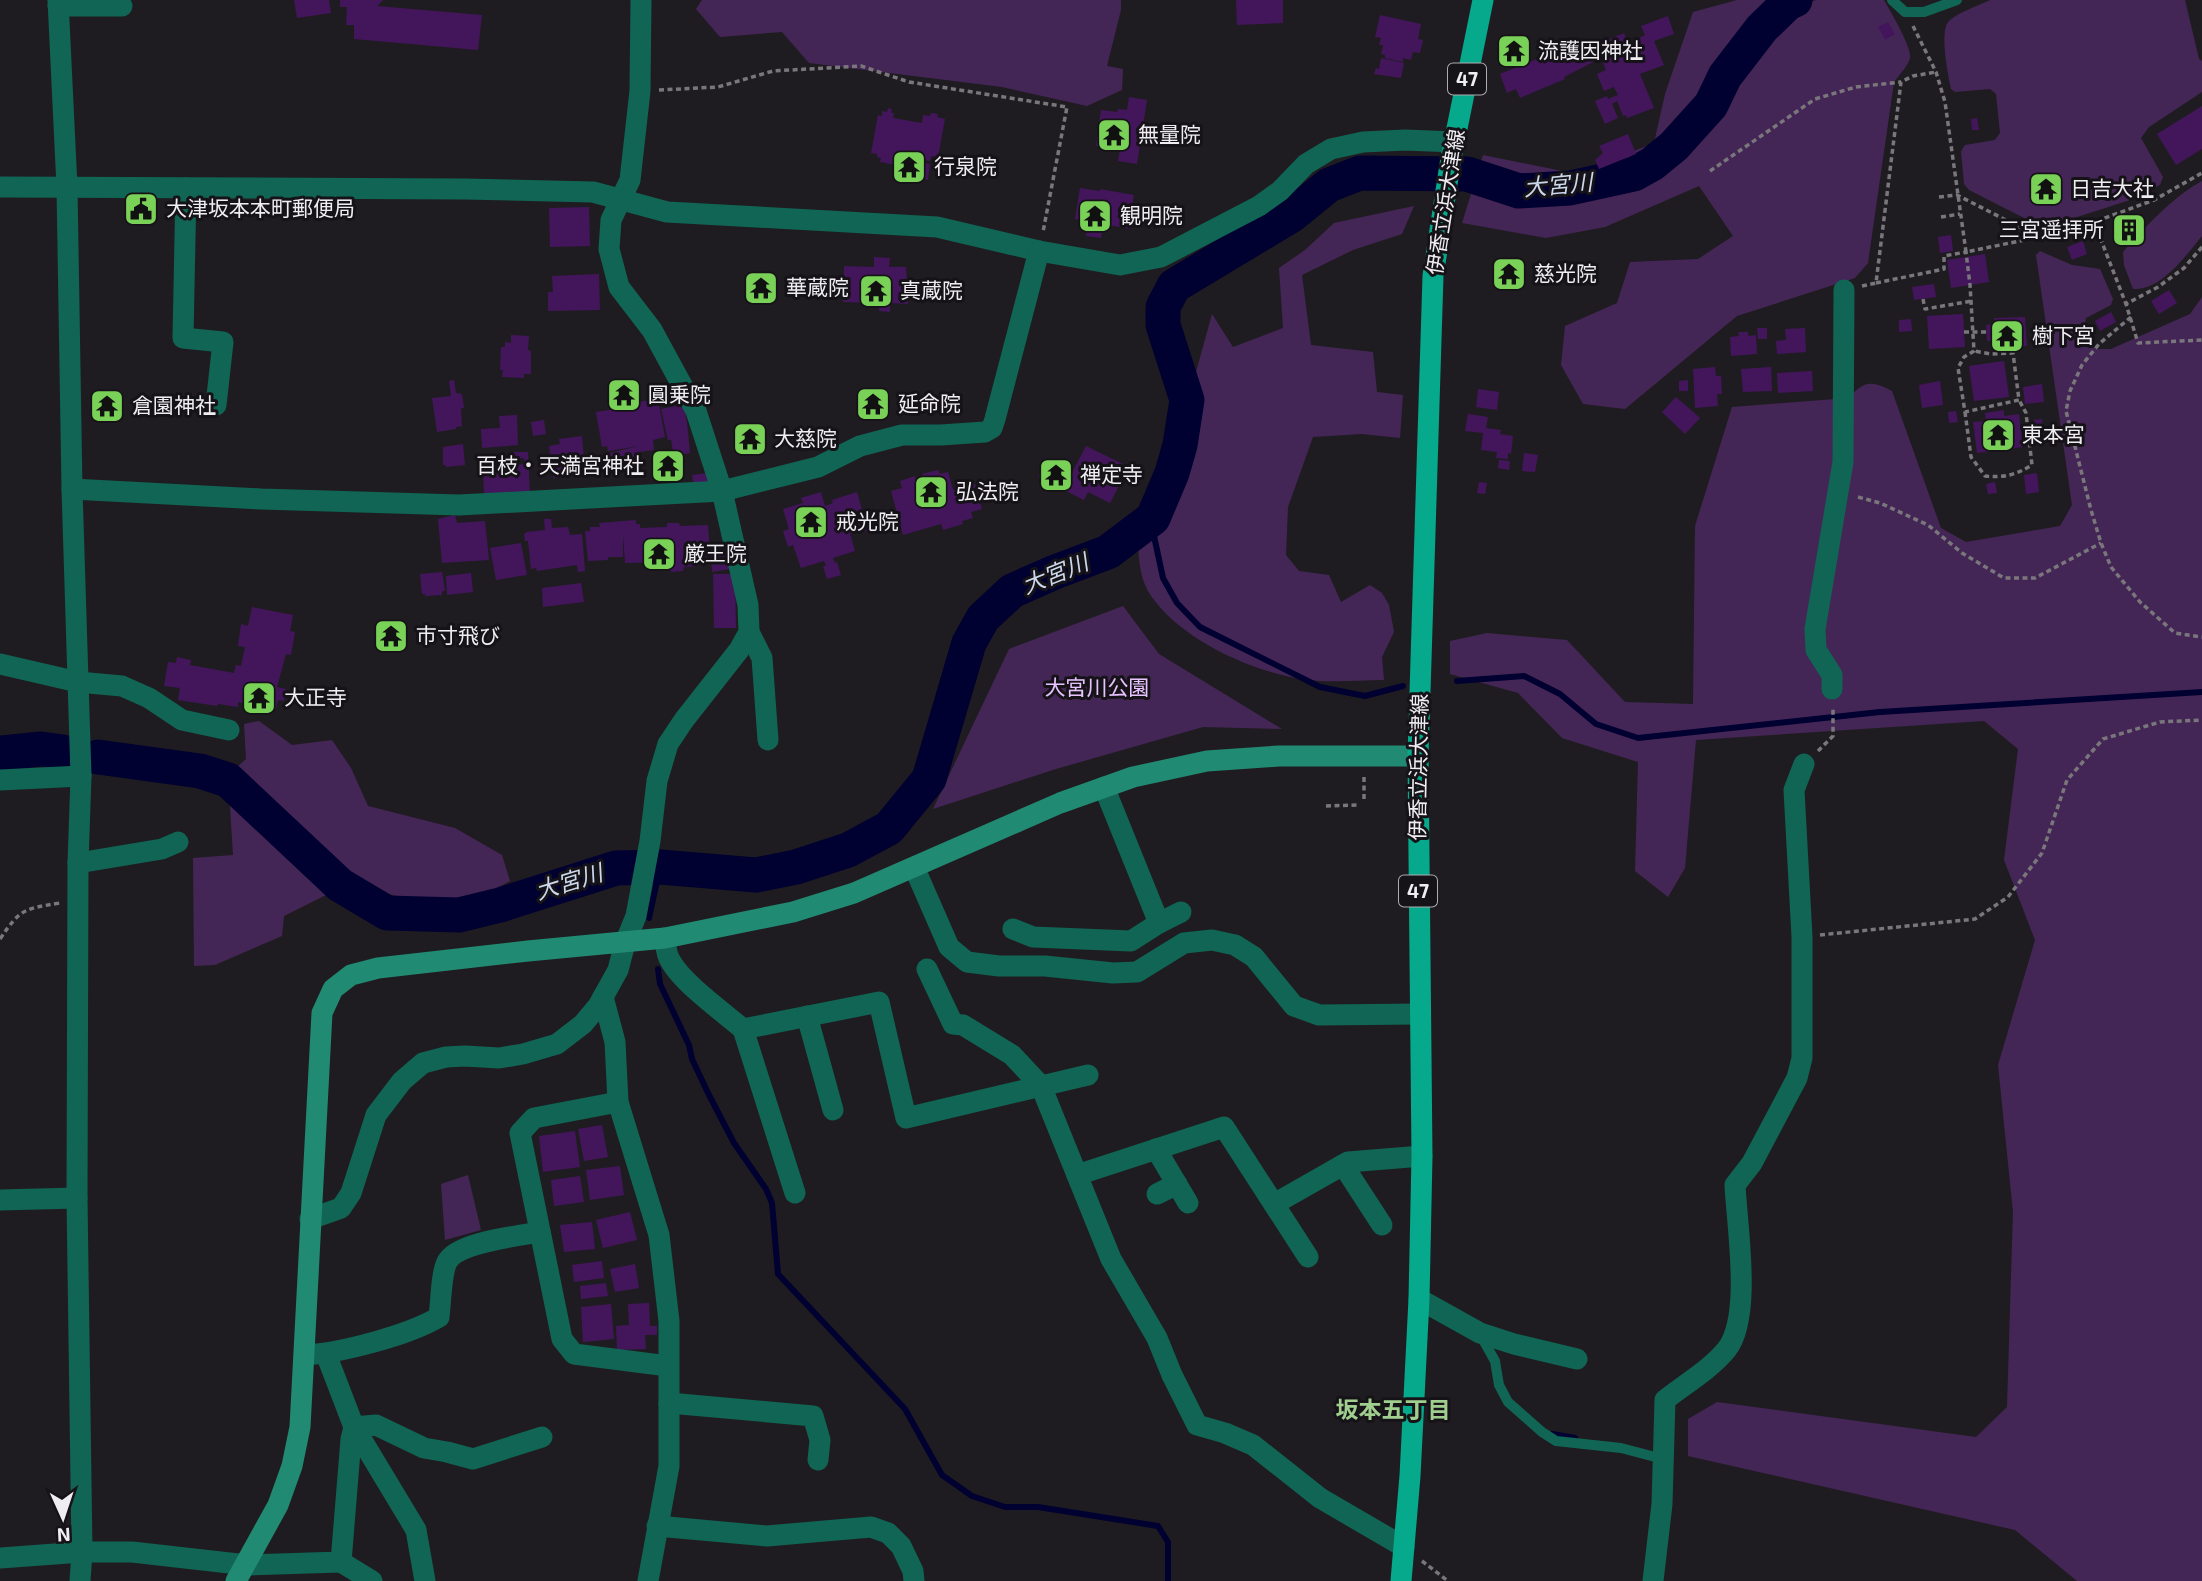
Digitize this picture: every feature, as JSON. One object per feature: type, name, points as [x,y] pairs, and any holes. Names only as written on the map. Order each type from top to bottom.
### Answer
[{"type":"main road","name":"伊香立浜大津線","points":[[1401,1581],[1410,1476],[1419,1299],[1422,1156],[1418,756],[1433,276],[1452,150],[1483,0]]},
{"type":"street","points":[[641,0],[640,91],[630,180],[611,220],[609,249],[620,287],[652,330],[696,411],[722,491],[748,605],[749,632],[762,658],[768,740]]},
{"type":"street","points":[[80,1581],[82,1552],[77,1198],[78,863],[81,776],[72,489],[67,187],[58,3],[122,6]]},
{"type":"street","points":[[0,187],[593,192],[667,212],[937,227],[1040,251],[1120,265],[1161,257],[1259,206],[1280,191],[1306,163],[1331,149],[1363,142],[1405,140],[1452,150]]},
{"type":"street","points":[[186,188],[183,338],[223,342],[216,405]]},
{"type":"street","points":[[72,489],[261,499],[458,505],[722,491],[818,467],[860,446],[902,435],[985,432],[992,428],[1040,251]]},
{"type":"street","points":[[1832,689],[1832,675],[1816,650],[1815,629],[1843,463],[1844,290]]},
{"type":"street","points":[[310,1219],[341,1208],[352,1193],[376,1115],[402,1081],[423,1063],[446,1057],[499,1058],[557,1044],[583,1024],[603,998],[618,970],[636,916],[650,841],[657,781],[668,744],[739,650],[749,632]]},
{"type":"street","points":[[0,664],[78,682],[122,686],[149,698],[182,720],[229,730]]},
{"type":"street","points":[[253,1573],[292,1466],[315,1354],[310,1219],[322,1013],[333,989],[351,975],[377,968],[665,938],[793,912],[854,893],[1060,803],[1133,777],[1207,761],[1279,755],[1418,756]]},
{"type":"street","points":[[1653,1581],[1662,1504],[1665,1400],[1719,1358],[1729,1346],[1739,1323],[1742,1292],[1735,1185],[1752,1163],[1797,1078],[1802,1058],[1802,937],[1794,790],[1804,764]]},
{"type":"street","points":[[0,780],[81,776]]},
{"type":"street","points":[[1104,787],[1159,923]]},
{"type":"street","points":[[78,863],[162,849],[178,842]]},
{"type":"street","points":[[914,867],[949,947],[967,962],[999,966],[1045,965],[1113,973],[1138,972],[1184,943],[1212,940],[1235,946],[1254,957],[1294,1006],[1319,1015],[1419,1014]]},
{"type":"street","points":[[1013,929],[1033,937],[1131,941],[1181,912]]},
{"type":"street","points":[[665,938],[672,964],[743,1029],[795,1193]]},
{"type":"street","points":[[926,969],[953,1024],[963,1025],[1012,1055],[1041,1086],[1111,1259],[1157,1338],[1197,1425],[1253,1445],[1320,1498],[1404,1547]]},
{"type":"street","points":[[603,998],[615,1042],[618,1102],[659,1235],[669,1321],[669,1466],[648,1581]]},
{"type":"street","points":[[743,1029],[879,1002],[906,1118],[1088,1075]]},
{"type":"street","points":[[807,1016],[834,1110]]},
{"type":"street","points":[[618,1102],[534,1118],[520,1133],[562,1339],[574,1354],[668,1366]]},
{"type":"street","points":[[1077,1175],[1224,1127],[1308,1257]]},
{"type":"street","points":[[1156,1149],[1188,1203]]},
{"type":"street","points":[[1274,1204],[1348,1162],[1422,1156]]},
{"type":"street","points":[[1343,1165],[1382,1225]]},
{"type":"street","points":[[1157,1194],[1177,1184]]},
{"type":"street","points":[[0,1200],[77,1198]]},
{"type":"street","points":[[315,1354],[422,1327],[439,1317],[446,1263],[452,1254],[470,1246],[540,1232]]},
{"type":"street","points":[[1419,1299],[1480,1333],[1577,1359]]},
{"type":"street","points":[[315,1354],[354,1427],[416,1530],[425,1581]]},
{"type":"street","points":[[669,1403],[813,1416],[820,1440],[818,1460]]},
{"type":"street","points":[[354,1427],[376,1425],[424,1448],[473,1459],[542,1437]]},
{"type":"street","points":[[341,1562],[354,1427]]},
{"type":"street","points":[[657,1526],[767,1536],[870,1527],[888,1532],[901,1546],[913,1571],[914,1581]]},
{"type":"street","points":[[0,1558],[82,1552],[132,1552],[253,1573],[341,1562],[372,1581]]},
{"type":"lane","points":[[1892,0],[1905,12],[1924,12],[1957,0]]},
{"type":"lane","points":[[1480,1333],[1496,1361],[1499,1385],[1508,1402],[1542,1432],[1556,1441],[1621,1448],[1663,1459]]},
{"type":"path","points":[[1905,12],[1936,72],[1945,103],[1972,301],[1975,351]]},
{"type":"path","points":[[640,91],[718,87],[773,71],[860,66],[909,82],[1067,107],[1040,251]]},
{"type":"path","points":[[1710,171],[1815,99],[1856,87],[1901,82],[1913,76],[1936,72]]},
{"type":"path","points":[[1876,283],[1901,82]]},
{"type":"path","points":[[1844,290],[1944,270],[1944,256],[2039,237],[2094,222],[2154,200],[2202,173]]},
{"type":"path","points":[[1939,197],[1957,195],[2039,237]]},
{"type":"path","points":[[1941,217],[1960,215]]},
{"type":"path","points":[[2094,222],[2131,317],[2138,343],[2202,340]]},
{"type":"path","points":[[2126,304],[2158,287],[2184,268],[2202,247]]},
{"type":"path","points":[[1923,299],[1925,309],[1972,301]]},
{"type":"path","points":[[2131,317],[2099,344],[2082,365],[2070,391],[2066,411],[2101,543],[2111,567],[2140,602],[2175,633],[2202,637]]},
{"type":"path","points":[[1964,332],[1987,332]]},
{"type":"path","points":[[1975,351],[1991,354],[2013,353],[2019,400],[2026,413],[2032,464],[2019,473],[2000,478],[1985,476],[1971,457],[1958,368],[1964,357],[1975,351]]},
{"type":"path","points":[[1965,412],[1994,409],[2019,400]]},
{"type":"path","points":[[1838,491],[1880,503],[1928,525],[1962,553],[2004,579],[2035,578],[2101,543]]},
{"type":"path","points":[[1832,689],[1833,736]]},
{"type":"path","points":[[1802,937],[1975,919],[2008,897],[2042,853],[2067,780],[2103,738],[2160,722],[2202,720]]},
{"type":"path","points":[[1364,775],[1364,799]]},
{"type":"path","points":[[1326,806],[1359,806]]},
{"type":"path","points":[[0,939],[16,916],[26,910],[78,900]]},
{"type":"path","points":[[1404,1547],[1448,1581]]},
{"type":"green space","points":[[702,0],[1121,0],[1107,66],[1123,69],[1122,90],[1087,106],[1002,87],[809,63],[782,32],[720,37],[696,9]]},
{"type":"green space","points":[[1737,0],[1766,0],[1795,9],[1816,0],[1884,0],[1900,29],[1910,58],[1894,82],[1868,263],[1855,278],[1737,316],[1625,409],[1583,404],[1561,365],[1565,326],[1617,303],[1630,262],[1698,259],[1733,236],[1699,186],[1605,227],[1546,238],[1462,223],[1483,155],[1577,174],[1654,143],[1665,94],[1693,12]]},
{"type":"green space","points":[[1990,0],[2185,0],[2199,59],[2202,61],[2202,92],[2149,127],[2141,138],[2163,177],[2160,185],[2127,201],[2049,226],[2038,225],[1969,190],[1964,184],[1961,151],[1965,145],[1995,140],[2000,133],[1996,94],[1990,89],[1955,92],[1951,89],[1945,54],[1945,34],[1949,21]]},
{"type":"green space","points":[[2202,181],[2202,236],[2181,262],[2163,278],[2143,288],[2133,289],[2124,265],[2123,252],[2170,204]]},
{"type":"green space","points":[[1414,206],[1402,234],[1353,250],[1302,275],[1311,345],[1373,352],[1377,392],[1403,395],[1400,438],[1362,434],[1313,437],[1288,507],[1286,555],[1299,571],[1329,575],[1341,602],[1370,585],[1382,593],[1389,605],[1394,632],[1382,657],[1384,680],[1320,681],[1273,673],[1224,654],[1201,641],[1162,609],[1143,580],[1138,544],[1159,525],[1180,477],[1196,372],[1212,314],[1233,347],[1283,328],[1279,268],[1305,250],[1334,223]]},
{"type":"green space","points":[[2040,251],[2072,265],[2100,269],[2113,299],[2111,305],[2086,318],[2084,328],[2095,349],[2111,349],[2190,314],[2202,297],[2202,1581],[2077,1581],[2015,1530],[1688,1456],[1688,1419],[1717,1402],[1976,1437],[2007,1407],[2013,1212],[1998,1065],[2035,940],[2004,860],[2018,749],[1984,721],[1696,740],[1685,868],[1668,897],[1635,871],[1638,762],[1562,738],[1518,693],[1450,674],[1450,641],[1487,633],[1567,640],[1625,702],[1693,704],[1695,526],[1732,407],[1848,398],[1864,385],[1878,385],[1892,391],[1941,528],[1966,542],[2060,526],[2072,505],[2036,255]]},
{"type":"green space","name":"大宮川公園","points":[[1123,606],[1159,654],[1282,729],[1203,727],[1056,769],[933,809],[1009,649]]},
{"type":"green space","points":[[259,721],[292,745],[332,740],[351,768],[368,806],[455,828],[502,855],[510,881],[484,895],[424,903],[389,894],[341,872],[235,769],[246,759],[244,724]]},
{"type":"green space","points":[[229,790],[276,835],[326,895],[284,916],[282,936],[215,965],[194,966],[193,858],[233,855]]},
{"type":"green space","points":[[468,1175],[481,1230],[445,1240],[441,1184]]},
{"type":"building","points":[[294,0],[329,0],[331,13],[297,18]]},
{"type":"building","points":[[340,0],[383,0],[377,6],[482,15],[478,50],[354,39],[354,25],[346,25],[347,7],[340,7]]},
{"type":"building","points":[[1236,0],[1283,0],[1283,23],[1237,25]]},
{"type":"building","points":[[1380,15],[1421,24],[1418,39],[1423,40],[1420,53],[1413,52],[1411,60],[1403,58],[1403,62],[1385,58],[1385,55],[1381,54],[1383,45],[1379,45],[1381,38],[1375,37]]},
{"type":"building","points":[[1668,16],[1674,34],[1654,41],[1664,65],[1640,74],[1654,108],[1627,118],[1626,115],[1623,116],[1617,101],[1612,104],[1618,118],[1605,124],[1595,101],[1618,95],[1614,87],[1604,91],[1597,74],[1606,70],[1601,58],[1564,77],[1565,79],[1520,98],[1516,89],[1507,93],[1500,74],[1547,55],[1548,58],[1562,52],[1564,57],[1568,55],[1566,51],[1576,48],[1577,52],[1624,33],[1631,51],[1640,47],[1637,39],[1645,35],[1641,26]]},
{"type":"building","points":[[1888,22],[1895,34],[1885,40],[1878,27]]},
{"type":"building","points":[[1381,58],[1404,63],[1401,78],[1374,74],[1376,68],[1379,69]]},
{"type":"building","points":[[1129,97],[1147,100],[1137,164],[1118,161],[1120,150],[1096,146],[1101,110],[1127,110]]},
{"type":"building","points":[[2202,106],[2202,149],[2176,165],[2157,134]]},
{"type":"building","points":[[888,108],[894,113],[893,118],[922,123],[923,115],[930,116],[931,113],[945,119],[938,157],[931,156],[930,161],[897,155],[896,165],[880,162],[881,158],[877,157],[877,154],[871,153],[878,115],[882,116],[882,111],[887,112]]},
{"type":"building","points":[[1977,118],[1979,130],[1972,130],[1971,119]]},
{"type":"building","points":[[1628,134],[1636,154],[1599,169],[1595,160],[1603,153],[1599,146]]},
{"type":"building","points":[[913,161],[930,164],[928,180],[913,177]]},
{"type":"building","points":[[1080,188],[1134,195],[1131,229],[1103,224],[1101,238],[1086,236],[1088,221],[1075,219]]},
{"type":"building","points":[[589,207],[590,246],[550,247],[549,208]]},
{"type":"building","name":"三宮遥拝所","points":[[2135,221],[2139,234],[2124,240],[2119,227]]},
{"type":"building","points":[[1951,235],[1953,251],[1940,253],[1938,237]]},
{"type":"building","points":[[2083,241],[2087,254],[2072,260],[2067,247]]},
{"type":"building","points":[[1985,254],[1989,282],[1951,288],[1947,260]]},
{"type":"building","points":[[874,257],[890,258],[889,267],[906,267],[908,304],[890,303],[890,312],[879,311],[879,303],[843,302],[844,266],[874,267]]},
{"type":"building","points":[[599,274],[600,310],[548,311],[548,292],[553,292],[552,276]]},
{"type":"building","points":[[1934,284],[1936,297],[1914,300],[1912,287]]},
{"type":"building","points":[[2169,290],[2177,303],[2159,314],[2151,301]]},
{"type":"building","points":[[2111,312],[2116,322],[2100,331],[2095,321]]},
{"type":"building","points":[[1963,314],[1965,347],[1929,349],[1927,316]]},
{"type":"building","name":"樹下宮","points":[[2025,317],[2027,346],[1996,348],[1996,341],[1987,341],[1986,325],[1995,324],[1994,318]]},
{"type":"building","points":[[1911,319],[1912,331],[1899,332],[1899,320]]},
{"type":"building","points":[[1757,328],[1767,328],[1767,339],[1758,339]]},
{"type":"building","points":[[1805,328],[1806,352],[1777,354],[1776,341],[1786,340],[1785,329]]},
{"type":"building","points":[[1738,332],[1748,332],[1748,336],[1756,335],[1757,354],[1731,356],[1730,337],[1739,336]]},
{"type":"building","points":[[511,335],[529,336],[531,374],[524,374],[524,378],[502,377],[501,347],[505,347],[505,342],[511,343]]},
{"type":"building","points":[[2004,361],[2009,397],[1974,401],[1969,366]]},
{"type":"building","points":[[1715,367],[1716,376],[1721,376],[1722,394],[1717,394],[1718,406],[1695,408],[1693,369]]},
{"type":"building","points":[[1771,367],[1772,391],[1743,392],[1741,369]]},
{"type":"building","points":[[1812,371],[1813,391],[1778,393],[1777,373]]},
{"type":"building","points":[[454,380],[456,393],[462,394],[462,426],[437,432],[432,398],[451,396],[449,381]]},
{"type":"building","points":[[1688,380],[1688,391],[1679,391],[1679,381]]},
{"type":"building","points":[[1940,381],[1943,405],[1922,408],[1919,385]]},
{"type":"building","points":[[2042,384],[2044,402],[2025,404],[2023,387]]},
{"type":"building","points":[[1478,389],[1499,392],[1497,410],[1476,407]]},
{"type":"building","points":[[1676,397],[1700,418],[1685,434],[1662,412]]},
{"type":"building","points":[[636,399],[637,402],[658,399],[665,437],[653,440],[654,450],[639,452],[641,463],[612,468],[609,453],[639,446],[608,451],[607,446],[602,447],[596,412],[622,408],[621,401]]},
{"type":"building","points":[[681,405],[684,407],[687,422],[690,453],[674,456],[661,409]]},
{"type":"building","name":"東本宮","points":[[2004,410],[2004,416],[2019,414],[2023,447],[1977,453],[1973,422],[1986,421],[1985,413]]},
{"type":"building","points":[[1956,411],[1958,422],[1949,423],[1948,412]]},
{"type":"building","points":[[1468,414],[1488,417],[1486,428],[1501,430],[1500,434],[1513,436],[1508,459],[1496,458],[1497,452],[1481,450],[1483,433],[1465,431]]},
{"type":"building","points":[[517,415],[518,445],[482,448],[481,429],[500,428],[499,416]]},
{"type":"building","points":[[2042,419],[2043,432],[2036,434],[2034,420]]},
{"type":"building","points":[[544,420],[546,434],[533,436],[531,422]]},
{"type":"building","points":[[582,436],[584,459],[587,459],[589,473],[553,478],[549,446],[560,444],[559,439]]},
{"type":"building","points":[[463,444],[465,465],[443,465],[443,447]]},
{"type":"building","points":[[1086,446],[1129,467],[1110,503],[1088,492],[1084,500],[1038,477],[1046,460],[1072,473]]},
{"type":"building","points":[[513,452],[528,452],[530,494],[484,493],[483,467],[524,464],[524,458],[513,459]]},
{"type":"building","points":[[1524,453],[1538,455],[1535,472],[1522,471]]},
{"type":"building","points":[[1499,460],[1510,461],[1509,470],[1498,468]]},
{"type":"building","points":[[938,470],[940,474],[948,472],[953,490],[975,484],[982,509],[971,512],[973,518],[962,521],[963,524],[943,530],[941,524],[903,535],[891,491],[902,488],[900,481],[915,476],[916,482],[924,480],[922,474]]},
{"type":"building","points":[[707,473],[709,485],[694,487],[692,475]]},
{"type":"building","points":[[2037,473],[2039,492],[2026,494],[2024,475]]},
{"type":"building","points":[[1479,482],[1487,483],[1485,494],[1477,493]]},
{"type":"building","points":[[1995,482],[1997,493],[1988,494],[1986,484]]},
{"type":"building","points":[[821,492],[825,506],[833,503],[832,500],[857,492],[868,531],[850,534],[855,551],[833,558],[841,575],[827,579],[824,561],[801,568],[793,545],[788,547],[783,531],[789,529],[783,509],[803,503],[801,498]]},
{"type":"building","points":[[455,515],[457,523],[485,521],[489,560],[442,563],[438,519]]},
{"type":"building","points":[[544,519],[551,519],[552,528],[568,527],[570,535],[582,534],[585,571],[578,572],[577,565],[537,571],[536,568],[531,569],[528,541],[525,541],[524,534],[545,530]]},
{"type":"building","points":[[636,520],[640,528],[667,527],[667,523],[679,523],[680,526],[708,525],[710,553],[727,550],[730,569],[712,572],[711,556],[698,560],[699,566],[684,567],[683,571],[671,572],[670,562],[625,563],[623,533],[623,557],[588,561],[585,531],[590,531],[590,527],[600,527],[599,523]]},
{"type":"building","points":[[521,543],[527,575],[496,580],[490,548]]},
{"type":"building","points":[[442,572],[445,590],[442,595],[422,594],[420,574]]},
{"type":"building","points":[[471,573],[473,592],[447,595],[446,576]]},
{"type":"building","points":[[713,574],[735,574],[736,628],[714,628]]},
{"type":"building","points":[[581,583],[584,602],[543,607],[542,588]]},
{"type":"building","points":[[252,607],[293,615],[290,631],[295,632],[291,655],[286,654],[277,687],[286,689],[284,701],[278,700],[276,709],[238,702],[238,707],[178,700],[180,688],[164,686],[168,662],[176,663],[177,657],[191,660],[190,665],[234,673],[236,665],[241,666],[245,647],[238,646],[241,624],[248,626]]},
{"type":"building","points":[[602,1125],[608,1157],[584,1161],[578,1129]]},
{"type":"building","points":[[575,1131],[580,1167],[543,1172],[539,1136]]},
{"type":"building","points":[[620,1166],[624,1195],[590,1200],[586,1170]]},
{"type":"building","points":[[580,1176],[584,1202],[554,1206],[551,1180]]},
{"type":"building","points":[[630,1212],[637,1240],[603,1248],[596,1220]]},
{"type":"building","points":[[592,1222],[595,1249],[564,1252],[560,1225]]},
{"type":"building","points":[[602,1261],[604,1278],[574,1282],[572,1265]]},
{"type":"building","points":[[635,1264],[639,1288],[615,1292],[610,1269]]},
{"type":"building","points":[[606,1283],[608,1296],[581,1299],[580,1286]]},
{"type":"building","points":[[649,1303],[650,1326],[657,1326],[657,1335],[645,1335],[646,1349],[617,1350],[616,1326],[629,1325],[628,1304]]},
{"type":"building","points":[[611,1304],[614,1339],[583,1342],[581,1307]]},
{"type":"waterway","name":"大宮川","points":[[98,757],[200,771],[228,780],[340,885],[387,913],[459,915],[500,905],[616,868],[660,867],[756,875],[796,867],[848,850],[889,828],[929,779],[969,643],[983,618],[1012,591],[1108,552],[1153,518],[1172,473],[1180,445],[1187,400],[1163,325],[1163,307],[1174,286],[1292,215],[1329,185],[1360,173],[1467,174],[1519,191],[1570,188],[1634,174],[1652,164],[1674,146],[1711,105],[1725,76],[1762,28],[1788,3],[1795,0]]},
{"type":"waterway","points":[[1145,524],[1154,536],[1163,578],[1177,603],[1200,627],[1320,687],[1365,696],[1403,686]]},
{"type":"waterway","points":[[1457,681],[1524,676],[1560,694],[1596,724],[1638,738],[1880,712],[2202,692]]},
{"type":"waterway","name":"大宮川","points":[[0,753],[41,749],[63,752]]},
{"type":"waterway","points":[[649,918],[660,867]]},
{"type":"waterway","points":[[658,969],[660,984],[708,1093],[734,1143],[766,1189],[772,1203],[778,1274],[905,1409],[942,1475],[972,1496],[1005,1507],[1038,1507],[1158,1526],[1168,1542],[1168,1581]]},
{"type":"waterway","points":[[1552,1434],[1575,1438]]},
{"type":"place","name":"流護因神社","points":[[1514,51]]},
{"type":"place","name":"無量院","points":[[1114,135]]},
{"type":"place","name":"行泉院","points":[[909,167]]},
{"type":"place","name":"日吉大社","points":[[2046,189]]},
{"type":"place","name":"大津坂本本町郵便局","points":[[141,209]]},
{"type":"place","name":"観明院","points":[[1095,216]]},
{"type":"place","name":"三宮遥拝所","points":[[2129,230]]},
{"type":"place","name":"慈光院","points":[[1509,274]]},
{"type":"place","name":"華蔵院","points":[[761,288]]},
{"type":"place","name":"真蔵院","points":[[876,291]]},
{"type":"place","name":"樹下宮","points":[[2007,336]]},
{"type":"place","name":"圓乗院","points":[[624,395]]},
{"type":"place","name":"延命院","points":[[873,404]]},
{"type":"place","name":"倉園神社","points":[[107,406]]},
{"type":"place","name":"東本宮","points":[[1998,435]]},
{"type":"place","name":"大慈院","points":[[750,439]]},
{"type":"place","name":"百枝・天満宮神社","points":[[668,466]]},
{"type":"place","name":"禅定寺","points":[[1056,475]]},
{"type":"place","name":"弘法院","points":[[931,492]]},
{"type":"place","name":"戒光院","points":[[811,522]]},
{"type":"place","name":"厳王院","points":[[659,554]]},
{"type":"place","name":"市寸飛び","points":[[391,636]]},
{"type":"place","name":"大正寺","points":[[259,698]]},
{"type":"district","name":"坂本五丁目","points":[[1393,1410]]}]
